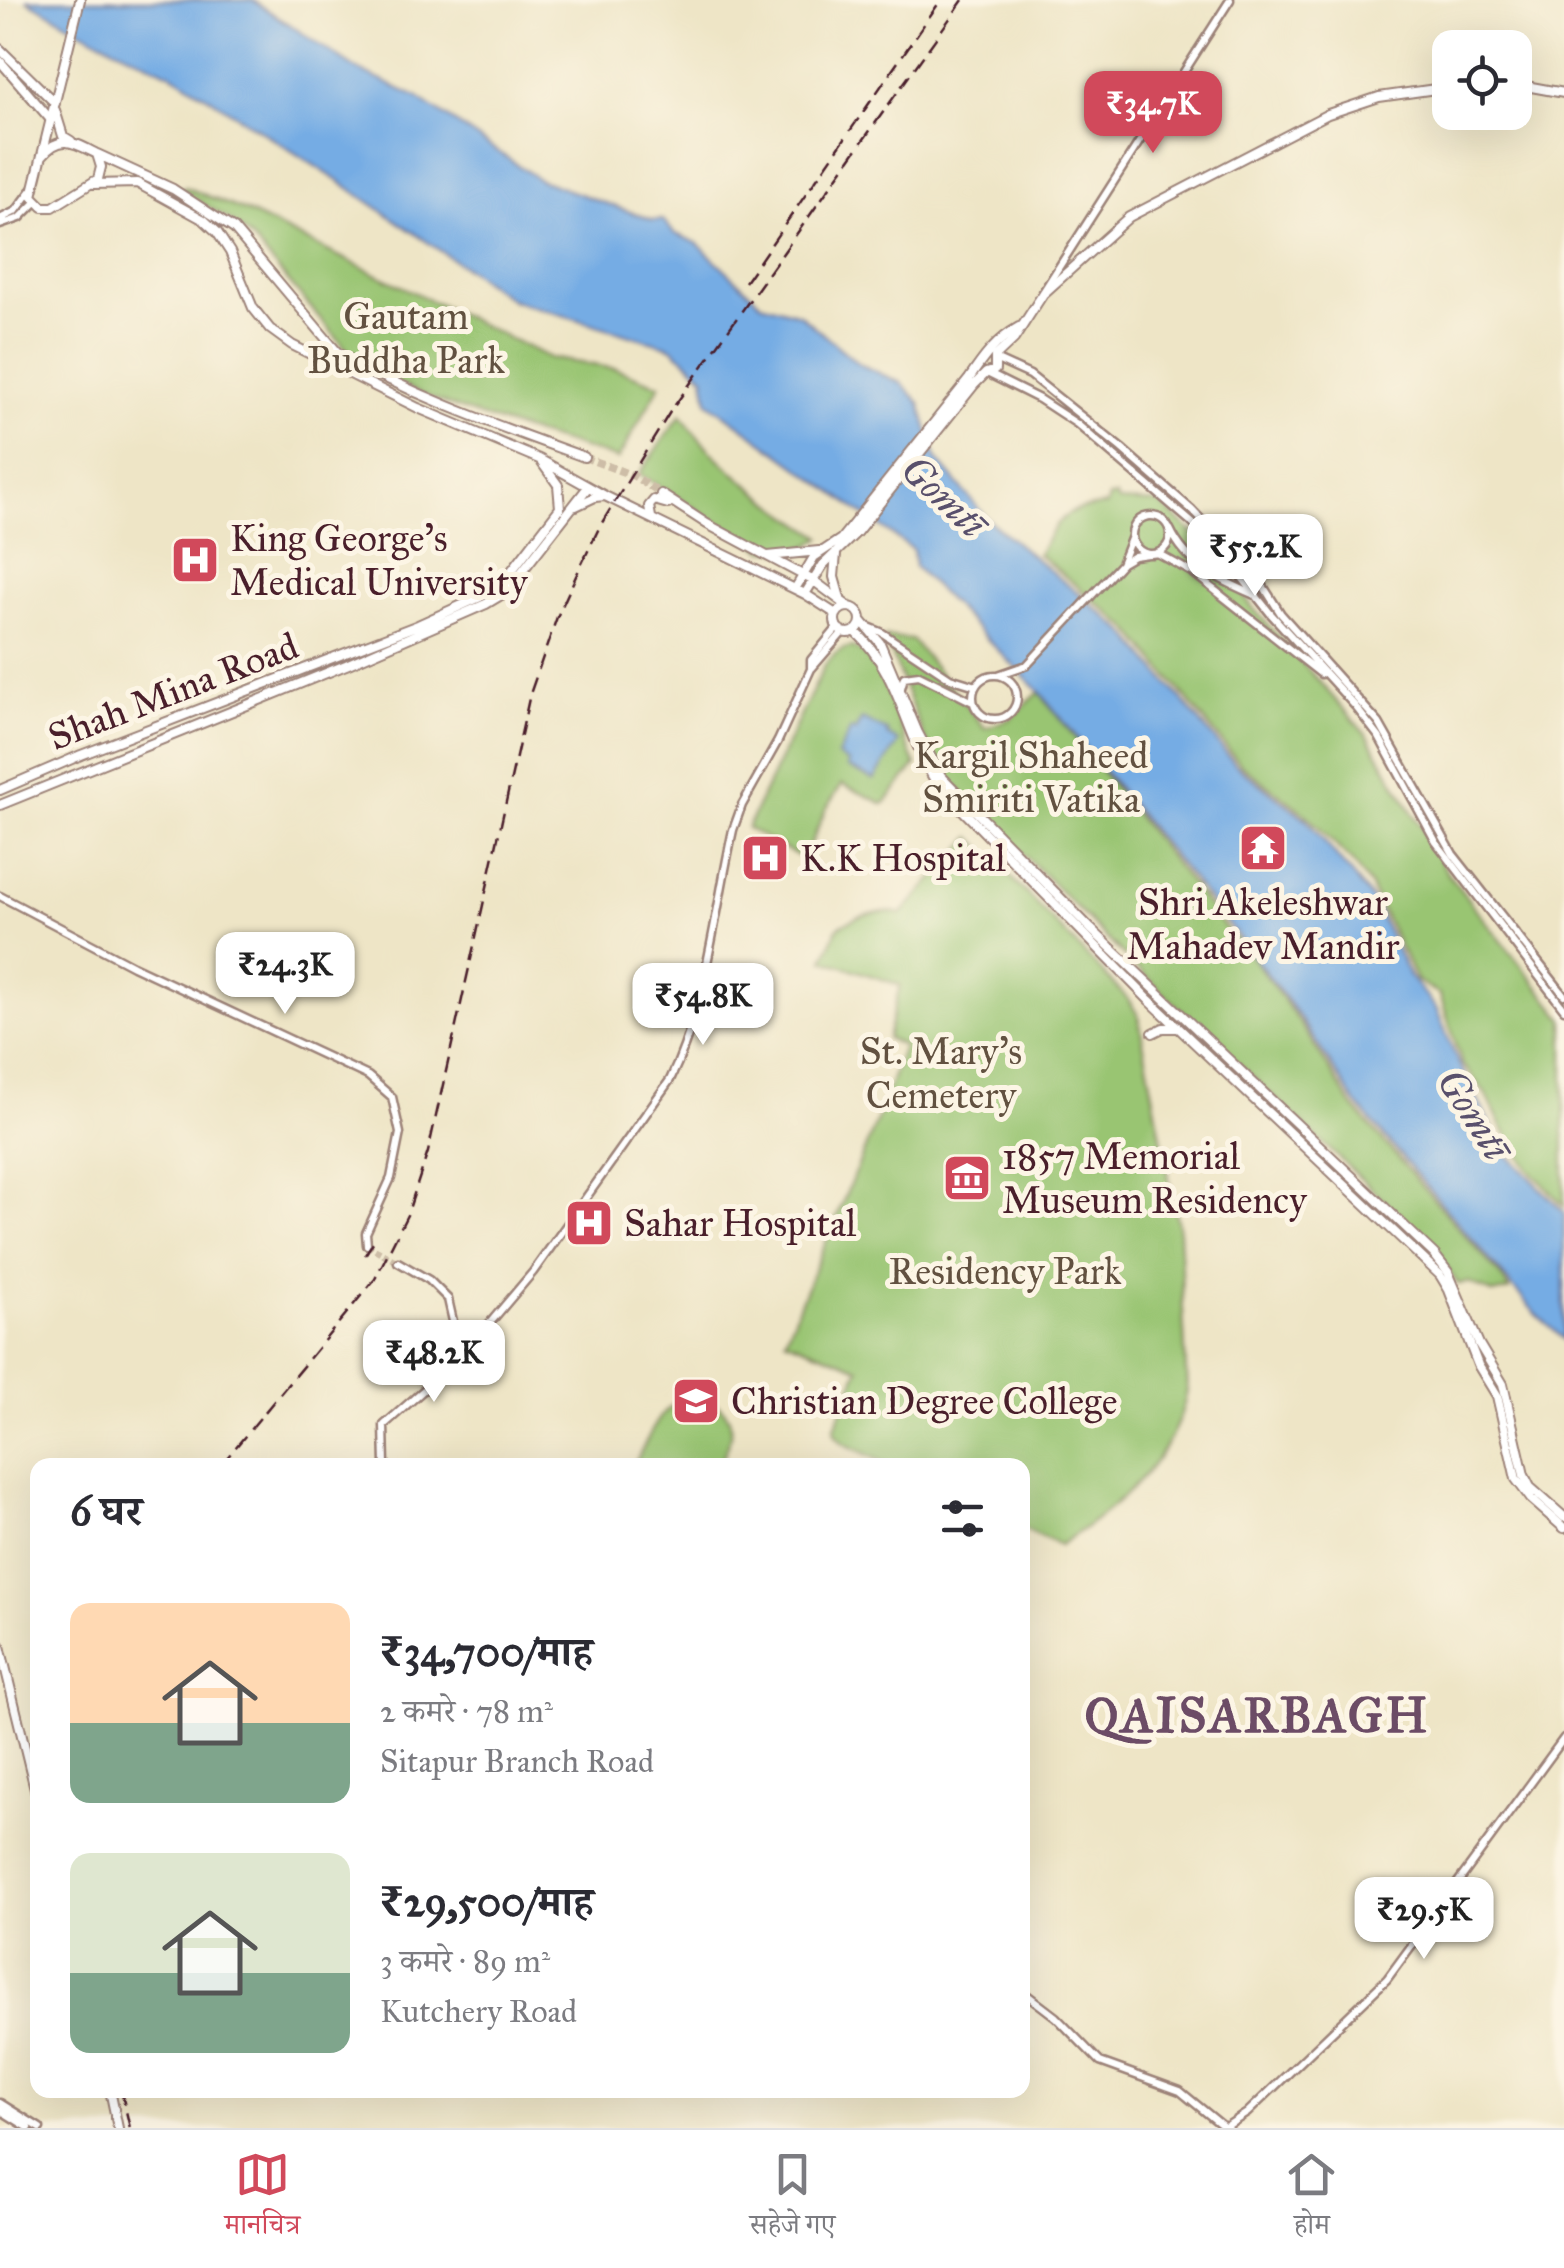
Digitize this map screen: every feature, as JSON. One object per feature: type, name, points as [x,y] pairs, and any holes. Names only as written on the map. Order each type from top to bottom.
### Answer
[{"type":"main road","points":[[80,0],[31,190],[36,202],[53,208],[94,184],[136,183],[157,192],[217,232],[230,252],[252,308],[270,329],[418,408],[540,460],[805,594],[836,614],[841,630],[855,630],[864,623]]},
{"type":"main road","points":[[0,49],[55,104],[64,136],[173,189],[221,219],[243,239],[338,353],[459,413],[584,456]]},
{"type":"main road","points":[[0,60],[51,120]]},
{"type":"main road","points":[[1532,87],[1564,93]]},
{"type":"main road","points":[[972,382],[996,370],[996,359],[1014,339],[1042,294],[1128,217],[1328,114],[1379,97],[1432,89]]},
{"type":"main road","points":[[43,155],[57,142],[71,141]]},
{"type":"main road","points":[[94,184],[101,168],[97,154]]},
{"type":"main road","points":[[230,252],[243,239]]},
{"type":"main road","points":[[805,594],[823,565],[972,382],[981,360],[1019,327]]},
{"type":"main road","points":[[332,364],[338,353]]},
{"type":"main road","points":[[981,360],[996,359]]},
{"type":"main road","points":[[981,360],[987,373]]},
{"type":"main road","name":"Shah Mina Road","points":[[0,790],[418,625],[500,586],[560,508],[558,485],[540,460]]},
{"type":"main road","name":"Shah Mina Road","points":[[0,805],[308,680],[506,592],[588,486]]},
{"type":"main road","points":[[661,494],[858,610],[880,643],[941,776],[1091,930],[1434,1254],[1448,1272],[1479,1344],[1502,1384],[1524,1475],[1530,1487],[1564,1518]]},
{"type":"main road","points":[[573,508],[605,496]]},
{"type":"main road","points":[[650,517],[649,506],[656,499],[686,511]]},
{"type":"main road","points":[[764,556],[837,549]]},
{"type":"main road","points":[[837,549],[834,577],[844,603]]},
{"type":"main road","points":[[795,589],[820,550]]},
{"type":"main road","points":[[836,614],[844,603]]},
{"type":"main road","points":[[855,630],[887,672],[926,767],[938,785],[1133,985],[1440,1276],[1478,1366],[1497,1396],[1516,1479],[1531,1499],[1564,1528]]},
{"type":"main road","points":[[303,668],[308,680]]},
{"type":"main road","points":[[210,706],[214,717]]},
{"type":"main road","points":[[150,729],[156,741]]},
{"type":"main road","points":[[38,774],[44,787]]},
{"type":"main road","points":[[1153,1034],[1168,1027],[1182,1029]]},
{"type":"main road","points":[[0,1646],[30,1768]]},
{"type":"main road","points":[[112,2098],[118,2128]]},
{"type":"street","points":[[1042,294],[1230,0]]},
{"type":"street","points":[[0,222],[16,211],[31,190]]},
{"type":"street","points":[[0,222],[20,218],[36,202]]},
{"type":"street","points":[[996,359],[1030,376],[1122,448],[1192,510],[1260,581],[1282,614],[1379,723],[1453,854],[1564,996]]},
{"type":"street","points":[[987,373],[1039,399],[1106,446],[1211,539],[1378,737],[1436,842],[1564,1009]]},
{"type":"street","points":[[1120,566],[1137,523],[1146,517],[1162,520],[1196,564],[1220,580],[1272,599]]},
{"type":"street","points":[[901,688],[903,678],[919,676],[974,702],[984,715],[1001,718],[1015,706],[1015,688],[1024,668],[1120,566],[1134,556],[1152,554],[1167,546],[1170,530]]},
{"type":"street","points":[[1132,536],[1137,548],[1194,573],[1334,683]]},
{"type":"street","points":[[864,623],[950,678],[976,686]]},
{"type":"street","points":[[385,1458],[384,1424],[461,1358],[532,1272],[670,1080],[682,1056],[696,1005],[733,830],[742,805],[778,741],[811,669],[841,630]]},
{"type":"street","points":[[974,702],[976,686],[985,678],[1024,668]]},
{"type":"street","points":[[998,675],[1007,678],[1015,688]]},
{"type":"street","points":[[0,896],[141,970],[368,1076],[392,1097],[400,1133],[391,1178],[366,1233],[366,1244]]},
{"type":"street","points":[[398,1262],[429,1280],[448,1298],[461,1358]]},
{"type":"street","points":[[1030,1998],[1056,2017],[1100,2062],[1180,2091],[1225,2128],[1246,2113],[1387,1979],[1564,1738]]},
{"type":"street","points":[[0,2107],[29,2128]]},
{"type":"street","points":[[0,2107],[40,2128]]},
{"type":"green space","name":"Gautam Buddha Park","points":[[185,187],[247,212],[550,358],[617,369],[660,385],[618,459],[448,405],[383,376],[354,358],[252,239],[181,190]]},
{"type":"green space","points":[[681,415],[709,449],[745,482],[822,537],[809,546],[789,551],[764,550],[639,474]]},
{"type":"green space","points":[[1116,496],[1119,501],[1160,503],[1204,543],[1253,608],[1368,736],[1448,874],[1564,1019],[1564,1206],[1528,1168],[1486,1094],[1462,1064],[1440,995],[1416,980],[1370,886],[1352,862],[1304,813],[1241,765],[1129,629],[1038,554],[1064,517],[1107,505],[1109,497]]},
{"type":"green space","name":"Kargil Shaheed Smiriti Vatika","points":[[885,637],[912,640],[985,728],[1012,718],[1039,692],[1249,953],[1352,1105],[1510,1290],[1494,1294],[1468,1282],[1458,1284],[1428,1242],[1119,951],[943,773],[923,735]]},
{"type":"green space","points":[[853,647],[864,655],[883,683],[916,765],[884,804],[842,784],[804,859],[747,828],[824,667],[836,653]]},
{"type":"green space","name":"Residency Park","points":[[972,837],[1128,999],[1138,1015],[1179,1231],[1187,1391],[1170,1439],[1156,1461],[1102,1515],[1060,1545],[1030,1531],[1030,1458],[874,1458],[843,1443],[835,1434],[835,1427],[859,1368],[785,1339],[881,1111],[903,1046],[887,1038],[900,985],[824,960],[838,927],[868,914],[901,914]]},
{"type":"green space","points":[[695,1394],[726,1413],[731,1430],[722,1458],[638,1458],[665,1412]]},
{"type":"water","name":"Gomtī","points":[[26,0],[252,0],[358,70],[415,96],[540,180],[653,220],[663,220],[674,233],[697,243],[761,303],[799,314],[859,364],[901,383],[920,403],[936,458],[987,519],[1125,632],[1237,766],[1305,818],[1373,901],[1410,977],[1436,1008],[1457,1060],[1505,1152],[1564,1212],[1564,1340],[1535,1313],[1355,1102],[1249,950],[1040,692],[915,567],[913,550],[708,402],[704,376],[671,347],[512,300],[176,76]]},
{"type":"water","points":[[862,719],[899,742],[874,780],[847,767],[849,763],[838,756],[851,729],[855,731]]},
{"type":"tunnel","points":[[584,457],[634,476],[661,494]]},
{"type":"tunnel","points":[[367,1245],[398,1262]]},
{"type":"railway","points":[[745,282],[941,0]]},
{"type":"railway","points":[[227,1458],[375,1279],[407,1215],[428,1152],[530,694],[557,617],[600,526],[670,412],[963,0]]},
{"type":"railway","points":[[365,1255],[375,1239]]},
{"type":"railway","points":[[123,2098],[130,2128]]},
{"type":"place","name":"King George's Medical University","points":[[195,560]]},
{"type":"place","name":"Shri Akeleshwar Mahadev Mandir","points":[[1263,848]]},
{"type":"place","name":"K.K Hospital","points":[[765,858]]},
{"type":"place","name":"1857 Memorial Museum Residency","points":[[967,1178]]},
{"type":"place","name":"Sahar Hospital","points":[[589,1223]]},
{"type":"place","name":"Christian Degree College","points":[[696,1401]]},
{"type":"district","name":"QAISARBAGH","points":[[1257,1715]]},
{"type":"park label","name":"St. Mary's Cemetery","points":[[941,1073]]}]
